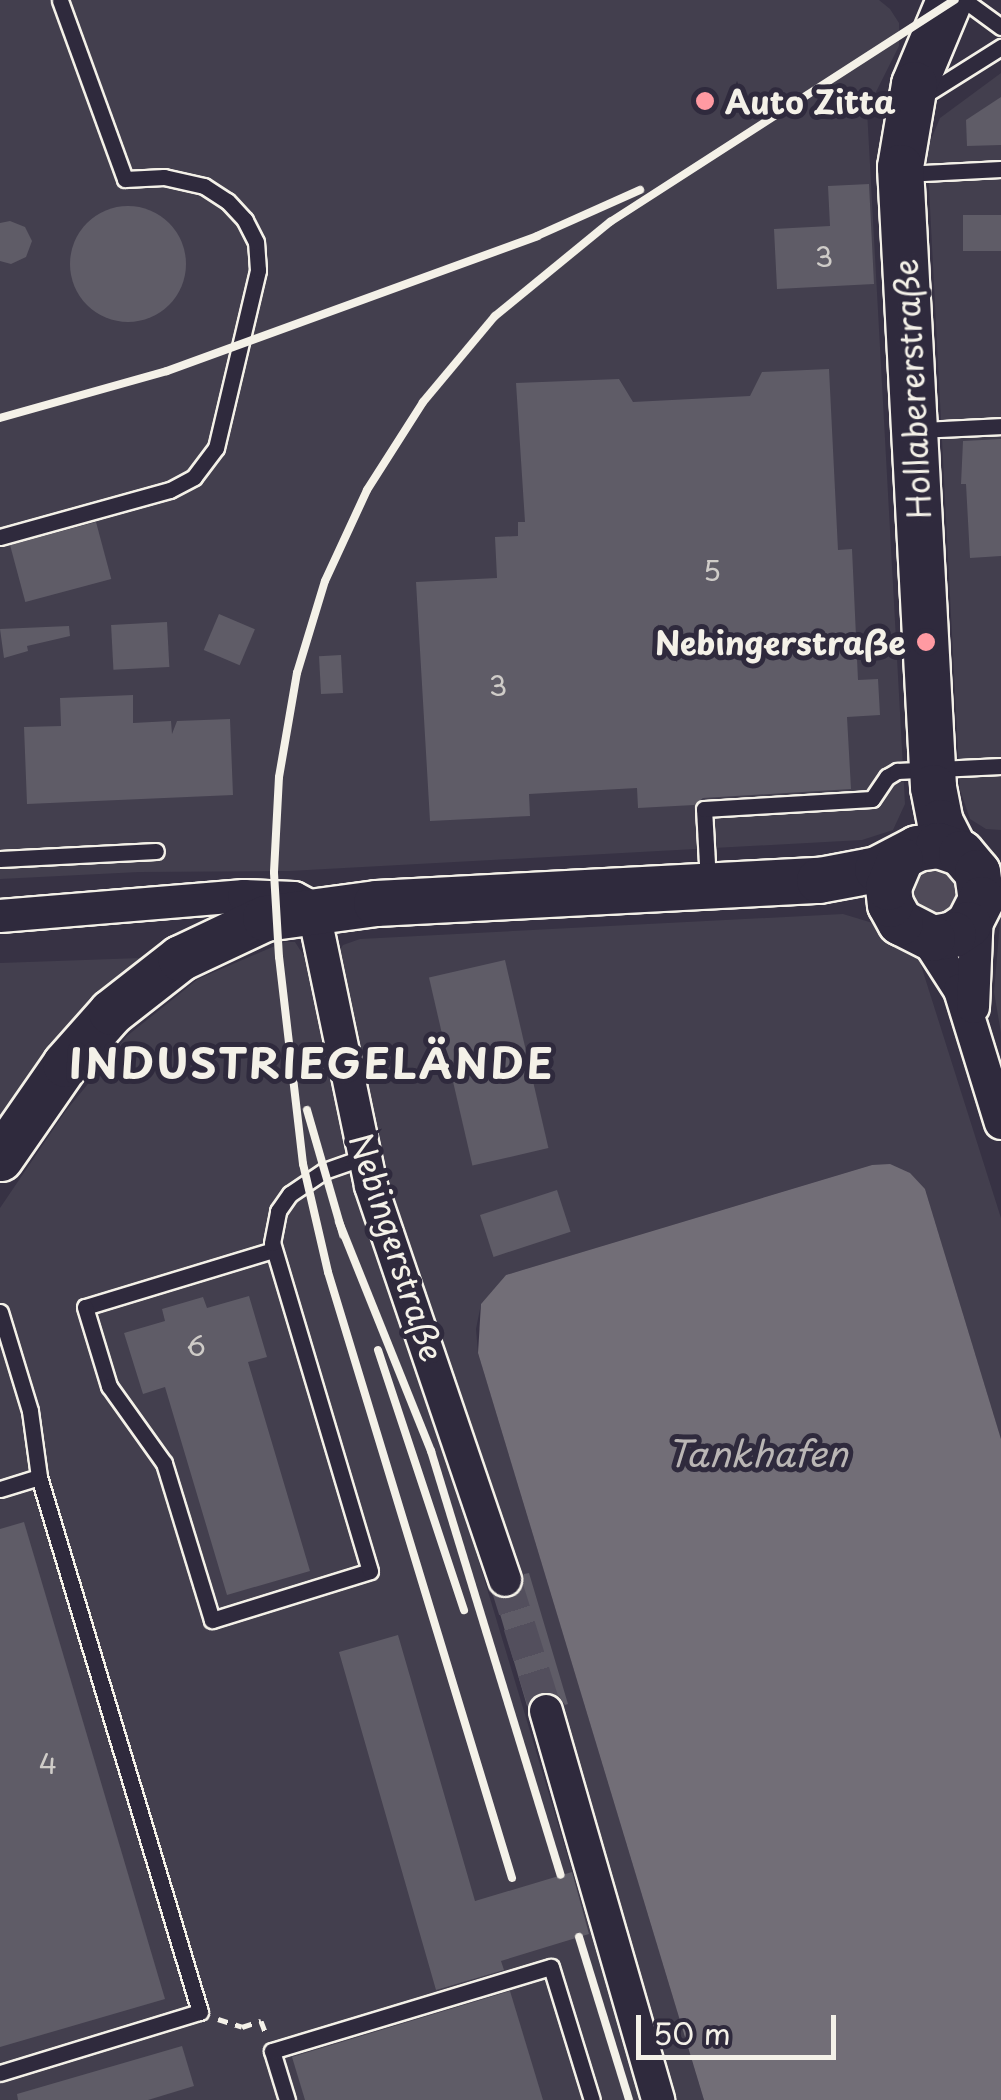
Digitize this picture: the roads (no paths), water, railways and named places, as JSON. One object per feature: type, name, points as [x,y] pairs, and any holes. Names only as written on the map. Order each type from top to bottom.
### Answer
[{"type":"street","name":"Hollabererstraße","points":[[949,0],[908,106],[900,174],[932,778],[940,822],[962,867]]},
{"type":"street","points":[[0,1158],[65,1064],[126,998],[196,949],[295,911],[819,880],[962,867]]},
{"type":"street","points":[[962,867],[960,930],[926,937],[908,930],[892,908],[889,883],[962,867]]},
{"type":"street","points":[[962,867],[975,1031]]},
{"type":"street","points":[[819,880],[892,908]]},
{"type":"street","points":[[0,916],[244,896],[294,898],[295,911]]},
{"type":"street","name":"Nebingerstraße","points":[[295,911],[364,1157],[505,1580]]},
{"type":"street","points":[[926,937],[953,976],[975,1031],[1001,1123]]},
{"type":"street","points":[[546,1710],[658,2100]]},
{"type":"lane","points":[[0,536],[170,490],[194,477],[216,448],[258,270],[256,242],[245,220],[204,186],[164,177],[126,179],[60,0]]},
{"type":"lane","points":[[964,0],[1001,27]]},
{"type":"lane","points":[[908,106],[1001,47]]},
{"type":"lane","points":[[900,174],[1001,168]]},
{"type":"lane","points":[[914,430],[1001,426]]},
{"type":"lane","points":[[708,886],[704,809],[872,800],[880,785],[897,771],[932,778],[1001,766]]},
{"type":"lane","points":[[0,858],[156,851]]},
{"type":"lane","points":[[272,1250],[86,1307],[109,1386],[164,1463],[212,1620],[370,1571],[272,1250],[275,1218],[285,1198],[324,1171],[364,1157]]},
{"type":"lane","points":[[0,1312],[30,1411],[39,1477],[200,2012],[0,2073]]},
{"type":"lane","points":[[0,1489],[39,1477]]},
{"type":"lane","points":[[287,2100],[272,2051],[551,1967],[592,2100]]},
{"type":"water","name":"Tankhafen","points":[[890,1164],[910,1173],[925,1189],[1001,1439],[1001,2100],[704,2100],[478,1353],[481,1304],[506,1275],[872,1165]]},
{"type":"tunnel","points":[[505,1580],[546,1711]]},
{"type":"railway","points":[[512,1878],[328,1272],[303,1164],[279,957],[274,872],[279,777],[297,673],[325,581],[367,490],[423,402],[495,316],[610,222],[955,0]]},
{"type":"railway","points":[[0,418],[167,371],[537,236],[640,190]]},
{"type":"railway","points":[[307,1110],[343,1235]]},
{"type":"railway","points":[[339,1222],[431,1451],[561,1875]]},
{"type":"railway","points":[[378,1350],[464,1610]]},
{"type":"railway","points":[[579,1937],[629,2100]]},
{"type":"place","name":"Auto Zitta","points":[[705,101]]},
{"type":"place","name":"Nebingerstraße","points":[[926,642]]},
{"type":"district","name":"INDUSTRIEGELÄNDE","points":[[312,1062]]}]
